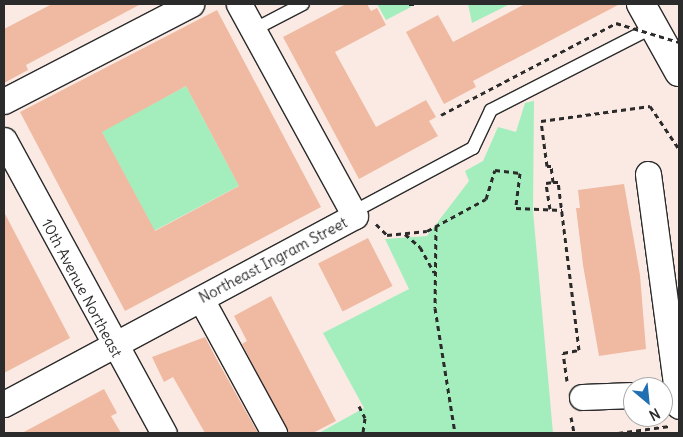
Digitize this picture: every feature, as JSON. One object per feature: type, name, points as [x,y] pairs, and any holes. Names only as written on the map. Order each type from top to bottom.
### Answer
[{"type":"main road","points":[[663,33],[679,72]]},
{"type":"street","points":[[4,101],[191,4]]},
{"type":"street","name":"Northeast Ingram Street","points":[[4,404],[355,216],[239,4]]},
{"type":"street","name":"10th Avenue Northeast","points":[[4,140],[112,346],[164,433]]},
{"type":"street","points":[[648,174],[675,397]]},
{"type":"street","points":[[201,298],[274,433]]},
{"type":"street","points":[[582,397],[623,395]]},
{"type":"lane","points":[[253,30],[303,4]]},
{"type":"lane","points":[[353,212],[473,148],[491,110],[663,33]]},
{"type":"path","points":[[409,4],[416,4]]},
{"type":"path","points":[[441,115],[616,22],[663,33]]},
{"type":"path","points":[[553,182],[541,121],[650,106],[679,150]]},
{"type":"path","points":[[376,224],[387,234],[436,226],[486,199],[495,170],[520,173],[516,208],[562,210]]},
{"type":"path","points":[[550,210],[546,183],[558,182],[579,350],[563,353],[566,372]]},
{"type":"path","points":[[436,226],[435,308],[455,433]]},
{"type":"path","points":[[402,233],[420,247],[435,273]]},
{"type":"path","points":[[359,406],[365,418],[363,433]]},
{"type":"path","points":[[618,433],[679,425]]},
{"type":"green space","points":[[377,4],[409,4],[411,7],[386,20]]},
{"type":"green space","points":[[468,4],[510,4],[472,23]]},
{"type":"green space","points":[[186,86],[239,186],[154,231],[101,131]]},
{"type":"green space","points":[[534,101],[533,211],[553,433],[319,433],[364,408],[323,333],[409,289],[385,239],[427,236],[469,181],[465,171],[483,161],[498,127],[516,132],[525,103]]},
{"type":"building","points":[[52,4],[141,4],[26,65],[28,70],[4,83],[4,29]]},
{"type":"building","points":[[346,4],[367,4],[371,11],[377,8],[386,25],[335,52],[376,127],[426,100],[436,117],[429,121],[438,136],[359,179],[283,37]]},
{"type":"building","points":[[525,4],[620,4],[473,81],[476,87],[444,104],[406,32],[438,15],[453,42]]},
{"type":"building","points":[[217,10],[321,207],[125,311],[20,112]],"holes":[[[186,86],[239,186],[155,231],[102,132]]]},
{"type":"building","points":[[624,184],[640,275],[646,349],[599,356],[583,265],[576,208],[580,208],[578,190]]},
{"type":"building","points":[[4,212],[70,338],[4,373]]},
{"type":"building","points":[[368,238],[393,286],[343,312],[318,263]]},
{"type":"building","points":[[271,296],[336,421],[313,433],[288,433],[242,344],[247,341],[234,316]]},
{"type":"building","points":[[205,337],[258,433],[205,433],[173,377],[164,382],[152,357]]},
{"type":"building","points":[[104,389],[117,413],[111,416],[121,433],[22,433]]}]
